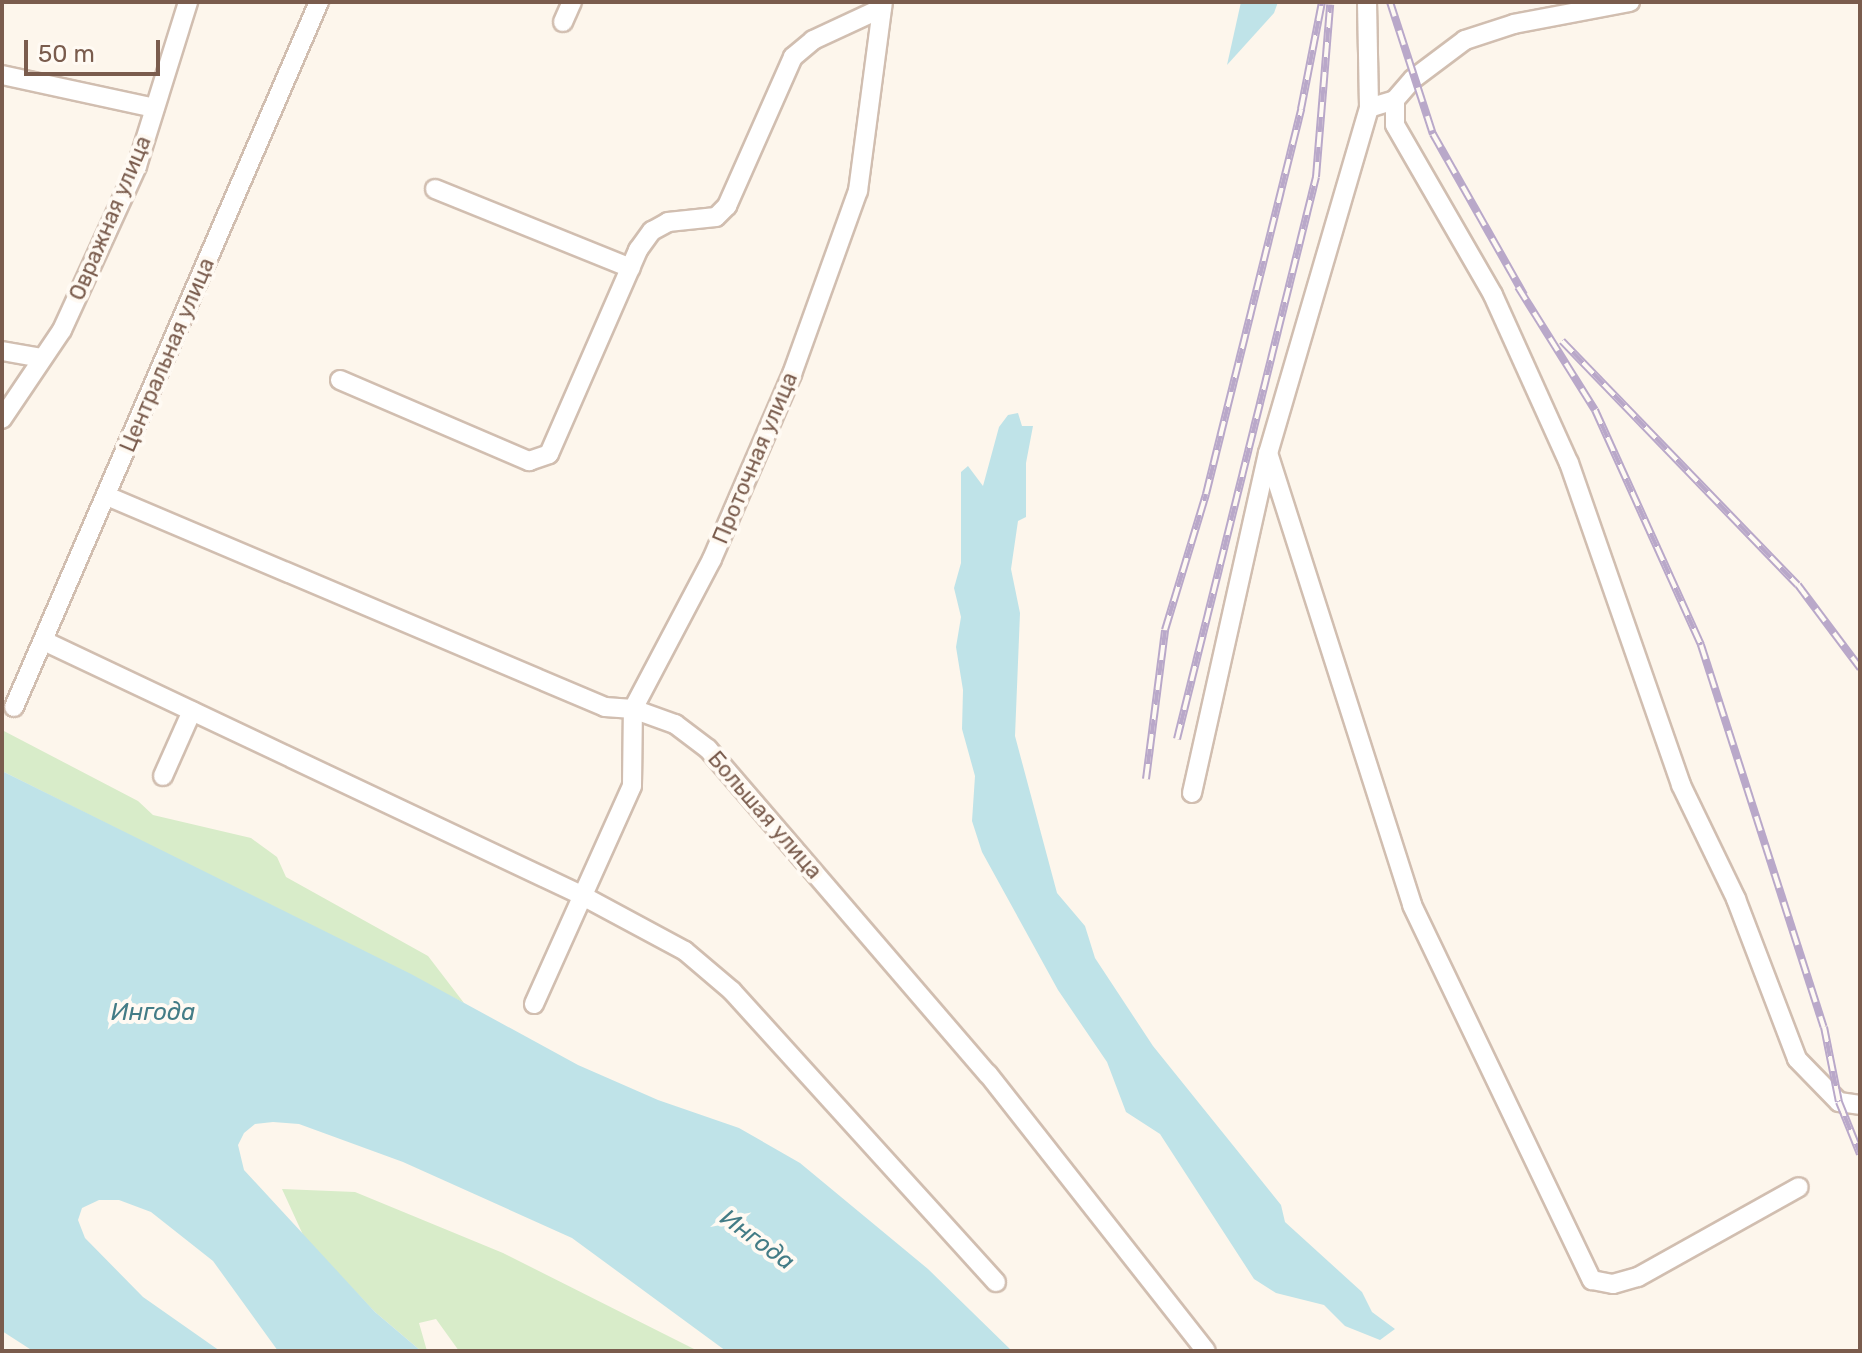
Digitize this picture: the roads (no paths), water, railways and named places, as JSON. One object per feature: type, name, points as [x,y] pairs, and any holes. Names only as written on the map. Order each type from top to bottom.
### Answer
[{"type":"street","name":"Овражная улица","points":[[2,419],[62,330],[137,166],[188,2]]},
{"type":"street","name":"Центральная улица","points":[[14,707],[319,2]]},
{"type":"street","points":[[563,22],[572,2]]},
{"type":"street","points":[[1192,793],[1268,453],[1369,108],[1367,2]]},
{"type":"street","points":[[1369,108],[1395,100],[1413,79],[1465,40],[1514,24],[1630,2]]},
{"type":"street","points":[[340,380],[529,461],[539,460],[560,438],[631,268],[652,231],[668,222],[716,217],[727,206],[793,57],[813,40],[882,5]]},
{"type":"street","name":"Проточная улица","points":[[534,1004],[632,786],[633,709],[712,559],[792,374],[858,191],[882,5]]},
{"type":"street","points":[[2,75],[154,108]]},
{"type":"street","points":[[1395,100],[1395,125],[1493,295],[1569,463],[1681,785],[1736,899],[1797,1059],[1839,1102],[1860,1105]]},
{"type":"street","points":[[435,189],[631,268]]},
{"type":"street","points":[[2,351],[42,358]]},
{"type":"street","points":[[1268,453],[1412,905],[1592,1280],[1613,1284],[1638,1277],[1799,1187]]},
{"type":"street","name":"Большая улица","points":[[107,496],[605,707],[633,709],[675,724],[708,749],[988,1074],[1206,1351]]},
{"type":"street","points":[[44,641],[581,895],[685,951],[732,991],[996,1282]]},
{"type":"street","points":[[163,776],[192,711]]},
{"type":"water","points":[[1241,2],[1278,2],[1274,13],[1227,65]]},
{"type":"water","points":[[1018,413],[1022,426],[1033,426],[1026,463],[1026,517],[1018,521],[1011,569],[1020,613],[1015,736],[1057,893],[1085,926],[1095,958],[1153,1046],[1281,1205],[1285,1222],[1362,1292],[1372,1312],[1395,1329],[1380,1340],[1345,1326],[1324,1305],[1276,1293],[1254,1279],[1160,1134],[1126,1112],[1107,1062],[1058,990],[982,852],[972,821],[975,776],[962,729],[963,690],[956,647],[961,617],[954,588],[961,563],[961,472],[968,466],[983,486],[999,427],[1008,415]]},
{"type":"water","name":"Ингода","points":[[2,771],[411,974],[578,1065],[658,1100],[739,1128],[800,1163],[928,1269],[1012,1351],[726,1351],[572,1238],[403,1162],[299,1124],[273,1122],[255,1124],[244,1133],[238,1145],[244,1170],[375,1312],[421,1351],[278,1351],[213,1261],[151,1212],[119,1200],[99,1200],[82,1208],[78,1220],[85,1238],[143,1297],[220,1351],[33,1351],[2,1331]]},
{"type":"railway","points":[[1146,779],[1165,630],[1206,494],[1301,109],[1322,2]]},
{"type":"railway","points":[[1390,2],[1433,134],[1524,295]]},
{"type":"railway","points":[[1177,739],[1316,177],[1330,5]]},
{"type":"railway","points":[[1518,287],[1595,410],[1701,645],[1824,1027],[1839,1102],[1860,1154]]},
{"type":"railway","points":[[1562,341],[1798,585],[1860,668]]}]
